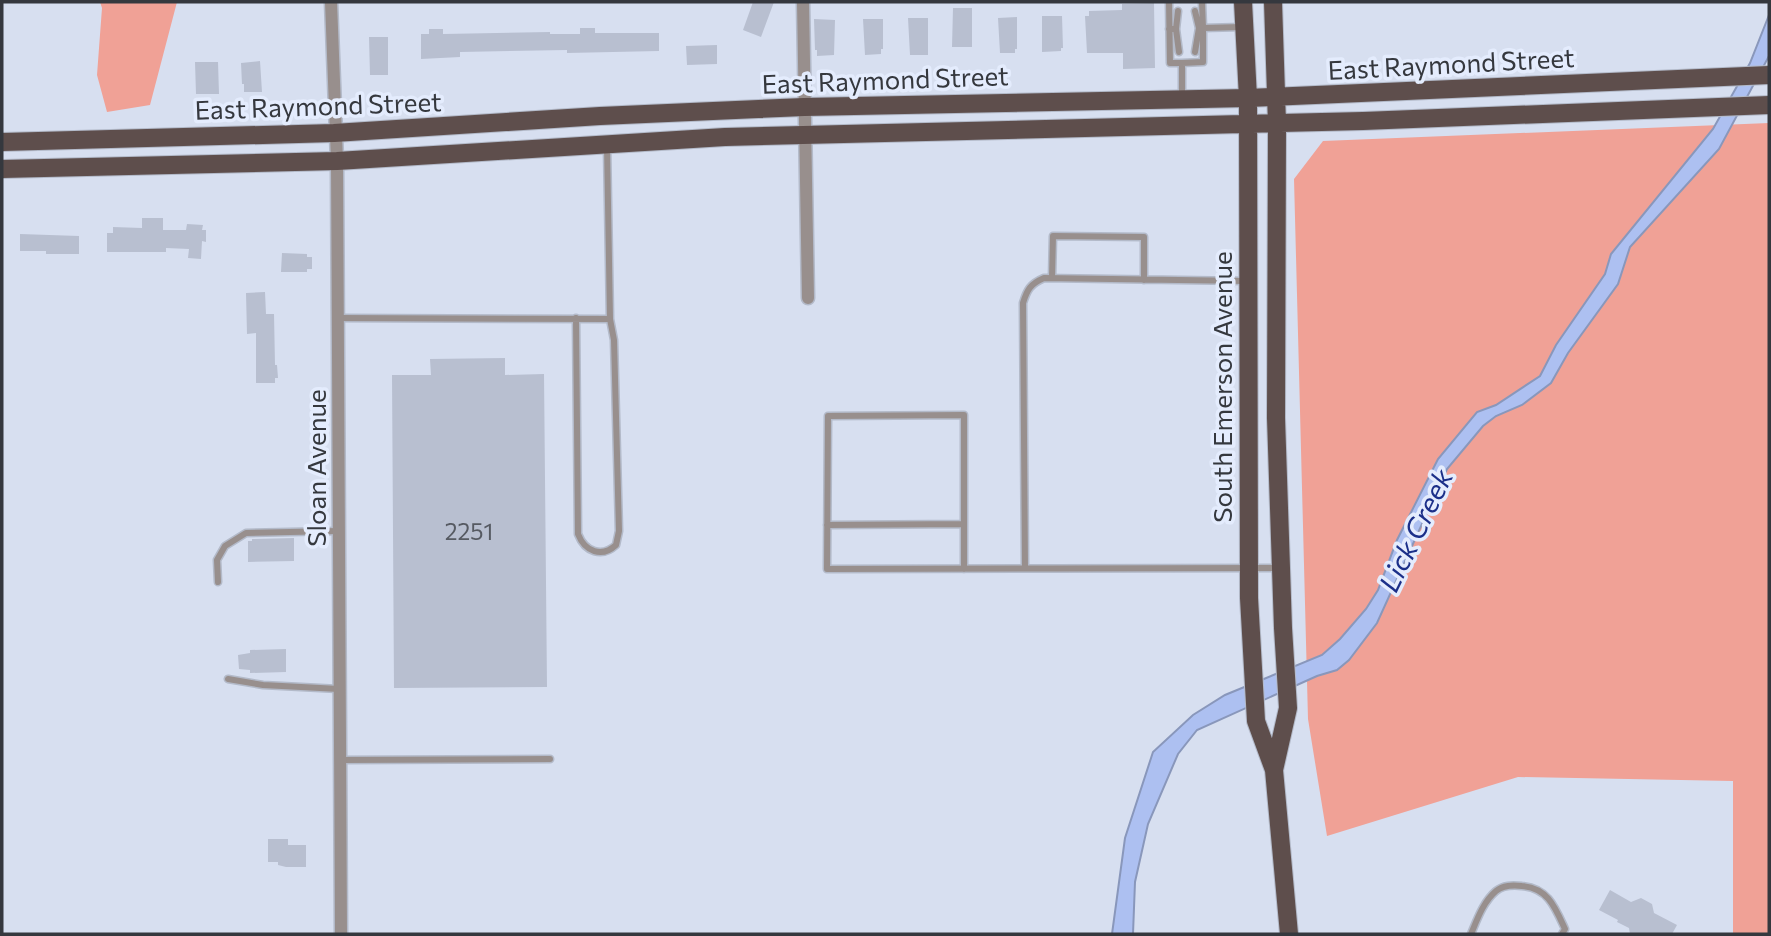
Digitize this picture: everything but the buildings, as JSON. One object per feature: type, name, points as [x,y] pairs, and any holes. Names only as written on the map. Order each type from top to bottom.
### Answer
[{"type":"main road","name":"South Emerson Avenue","points":[[1243,2],[1248,98],[1248,568],[1252,661],[1256,721],[1274,770],[1289,934]]},
{"type":"main road","name":"South Emerson Avenue","points":[[1273,2],[1277,124],[1276,418],[1288,708],[1274,770]]},
{"type":"main road","name":"East Raymond Street","points":[[2,142],[334,133],[600,116],[804,107],[1248,98],[1769,75]]},
{"type":"main road","name":"East Raymond Street","points":[[2,169],[337,161],[805,135],[1277,124],[1765,105]]},
{"type":"street","name":"Sloan Avenue","points":[[331,2],[337,161],[341,934]]},
{"type":"street","points":[[803,2],[808,298]]},
{"type":"lane","points":[[1169,2],[1179,52]]},
{"type":"lane","points":[[1195,52],[1202,2]]},
{"type":"lane","points":[[1178,11],[1170,62],[1203,62],[1195,10]]},
{"type":"lane","points":[[1199,26],[1244,27]]},
{"type":"lane","points":[[1195,37],[1199,26]]},
{"type":"lane","points":[[1175,27],[1179,37]]},
{"type":"lane","points":[[1182,62],[1182,99]]},
{"type":"lane","points":[[576,318],[578,534],[585,546],[598,553],[610,551],[616,545],[619,531],[614,340],[610,319],[607,144]]},
{"type":"lane","points":[[1052,278],[1053,236],[1144,237],[1144,280]]},
{"type":"lane","points":[[1025,568],[1023,303],[1027,290],[1034,282],[1044,278],[1248,281]]},
{"type":"lane","points":[[337,318],[610,319]]},
{"type":"lane","points":[[964,569],[964,415],[828,415],[827,569],[964,569],[1025,568],[1282,568]]},
{"type":"lane","points":[[827,525],[964,524]]},
{"type":"lane","points":[[218,582],[217,560],[225,546],[246,533],[338,531]]},
{"type":"lane","points":[[228,679],[263,685],[340,689]]},
{"type":"lane","points":[[340,760],[550,759]]},
{"type":"lane","points":[[1471,934],[1482,909],[1496,891],[1508,885],[1532,887],[1545,892],[1565,929],[1562,934]]},
{"type":"shaded area","points":[[100,2],[177,2],[150,105],[107,112],[97,75],[102,8]]},
{"type":"shaded area","points":[[1769,123],[1769,934],[1733,934],[1733,781],[1518,777],[1327,836],[1308,719],[1294,179],[1323,141]]},
{"type":"water","name":"Lick Creek","points":[[1769,15],[1769,56],[1719,149],[1630,247],[1618,284],[1568,353],[1551,383],[1522,405],[1496,416],[1483,426],[1447,469],[1377,623],[1349,660],[1337,670],[1317,676],[1197,730],[1178,754],[1148,824],[1135,882],[1133,934],[1112,934],[1125,838],[1153,752],[1193,715],[1225,695],[1322,655],[1366,609],[1378,590],[1397,540],[1438,459],[1477,412],[1496,405],[1540,376],[1556,345],[1605,274],[1611,254],[1713,129],[1750,63]]}]
